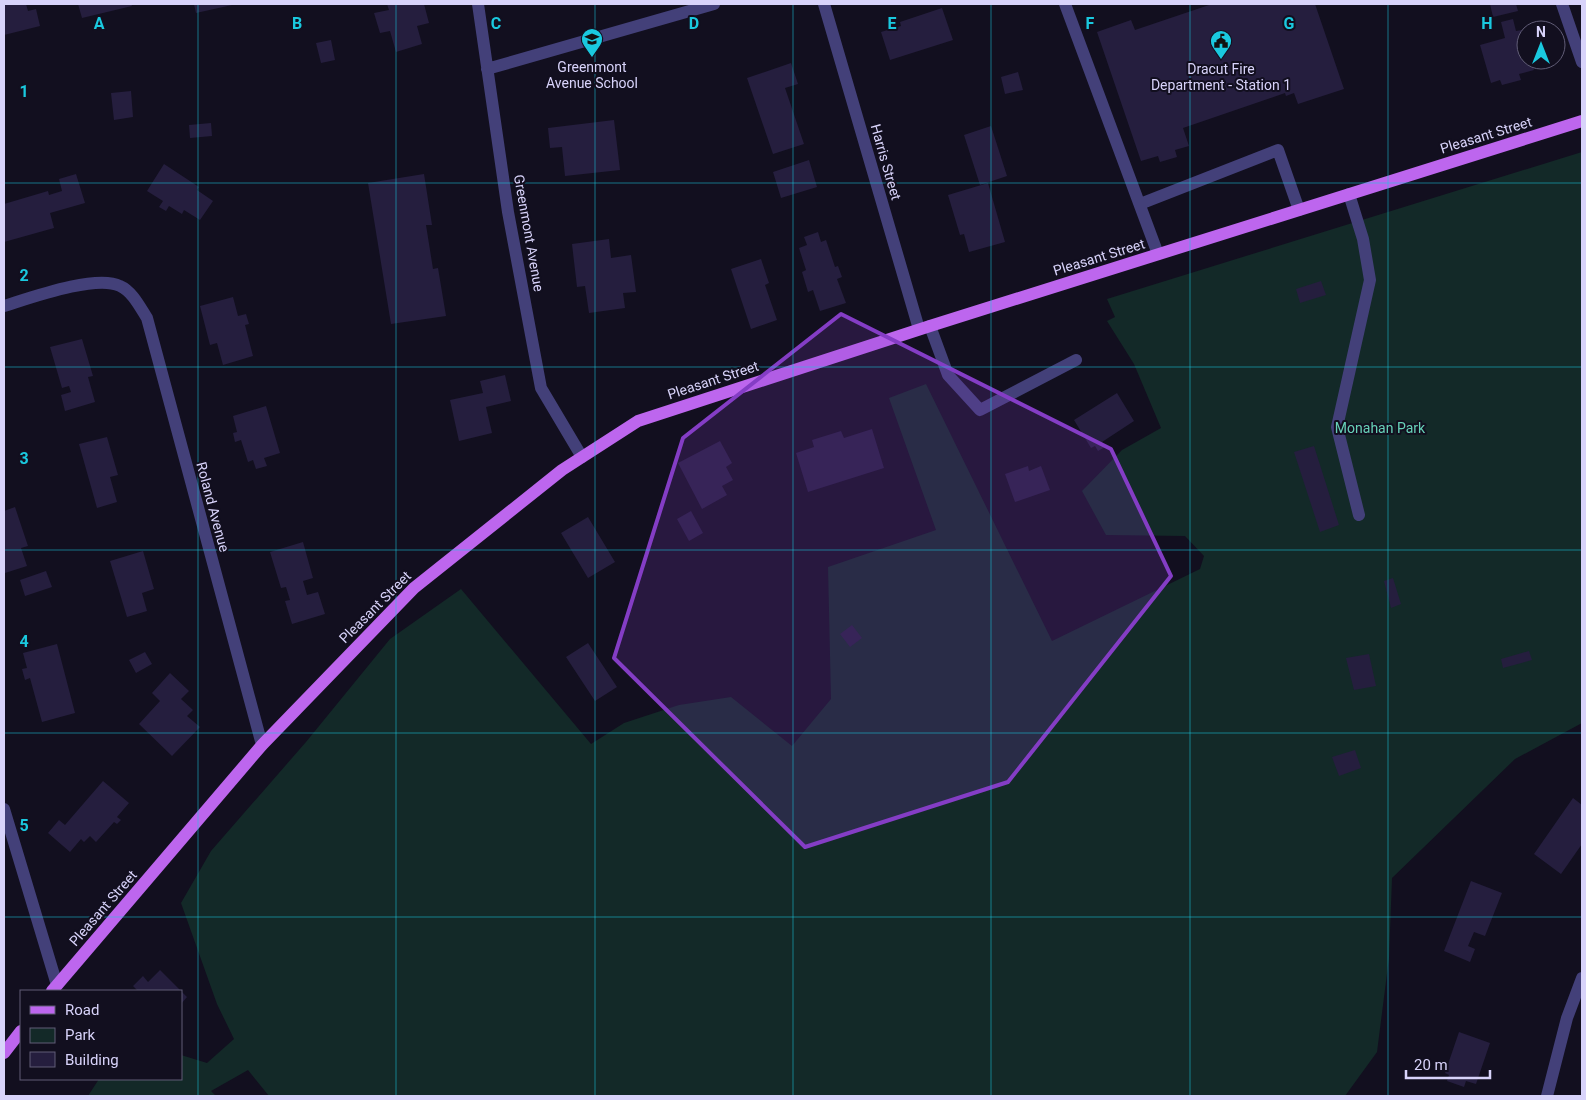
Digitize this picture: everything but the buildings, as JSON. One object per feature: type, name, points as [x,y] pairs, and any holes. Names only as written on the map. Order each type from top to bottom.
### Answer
[{"type":"main road","name":"Pleasant Street","points":[[54,988],[262,745],[414,588],[562,470],[638,421],[924,328],[1582,121]]},
{"type":"main road","points":[[4,1054],[20,1032]]},
{"type":"street","name":"Greenmont Avenue","points":[[478,4],[508,212],[542,388],[582,457]]},
{"type":"street","points":[[487,69],[714,4]]},
{"type":"street","name":"Harris Street","points":[[824,4],[924,328],[948,375],[980,410],[1076,360]]},
{"type":"street","points":[[1065,4],[1158,254]]},
{"type":"street","points":[[1562,4],[1582,62]]},
{"type":"street","points":[[1140,204],[1278,150],[1299,210]]},
{"type":"street","points":[[1349,194],[1363,239],[1370,280],[1337,427],[1359,515]]},
{"type":"street","name":"Roland Avenue","points":[[4,306],[77,285],[99,282],[120,286],[136,300],[147,318],[262,745]]},
{"type":"street","points":[[4,810],[54,988]]},
{"type":"street","points":[[1548,1096],[1567,1018],[1582,978]]},
{"type":"highlighted area","points":[[841,314],[1111,449],[1171,576],[1008,782],[805,847],[614,658],[683,438]]},
{"type":"green space","name":"Monahan Park","points":[[1582,152],[1582,723],[1515,759],[1392,878],[1389,958],[1377,1052],[1345,1096],[269,1096],[248,1070],[211,1091],[216,1096],[88,1096],[98,1080],[182,1080],[182,1055],[207,1063],[234,1039],[217,1004],[181,903],[211,851],[306,742],[390,639],[461,589],[591,744],[624,723],[679,705],[731,697],[792,746],[831,699],[828,567],[936,530],[889,398],[926,384],[1052,641],[1200,569],[1204,556],[1185,536],[1106,535],[1082,491],[1122,450],[1161,428],[1134,364],[1107,321],[1115,317],[1107,299]]},
{"type":"place","name":"Greenmont Avenue School","points":[[592,58]]},
{"type":"place","name":"Dracut Fire Department - Station 1","points":[[1221,60]]}]
